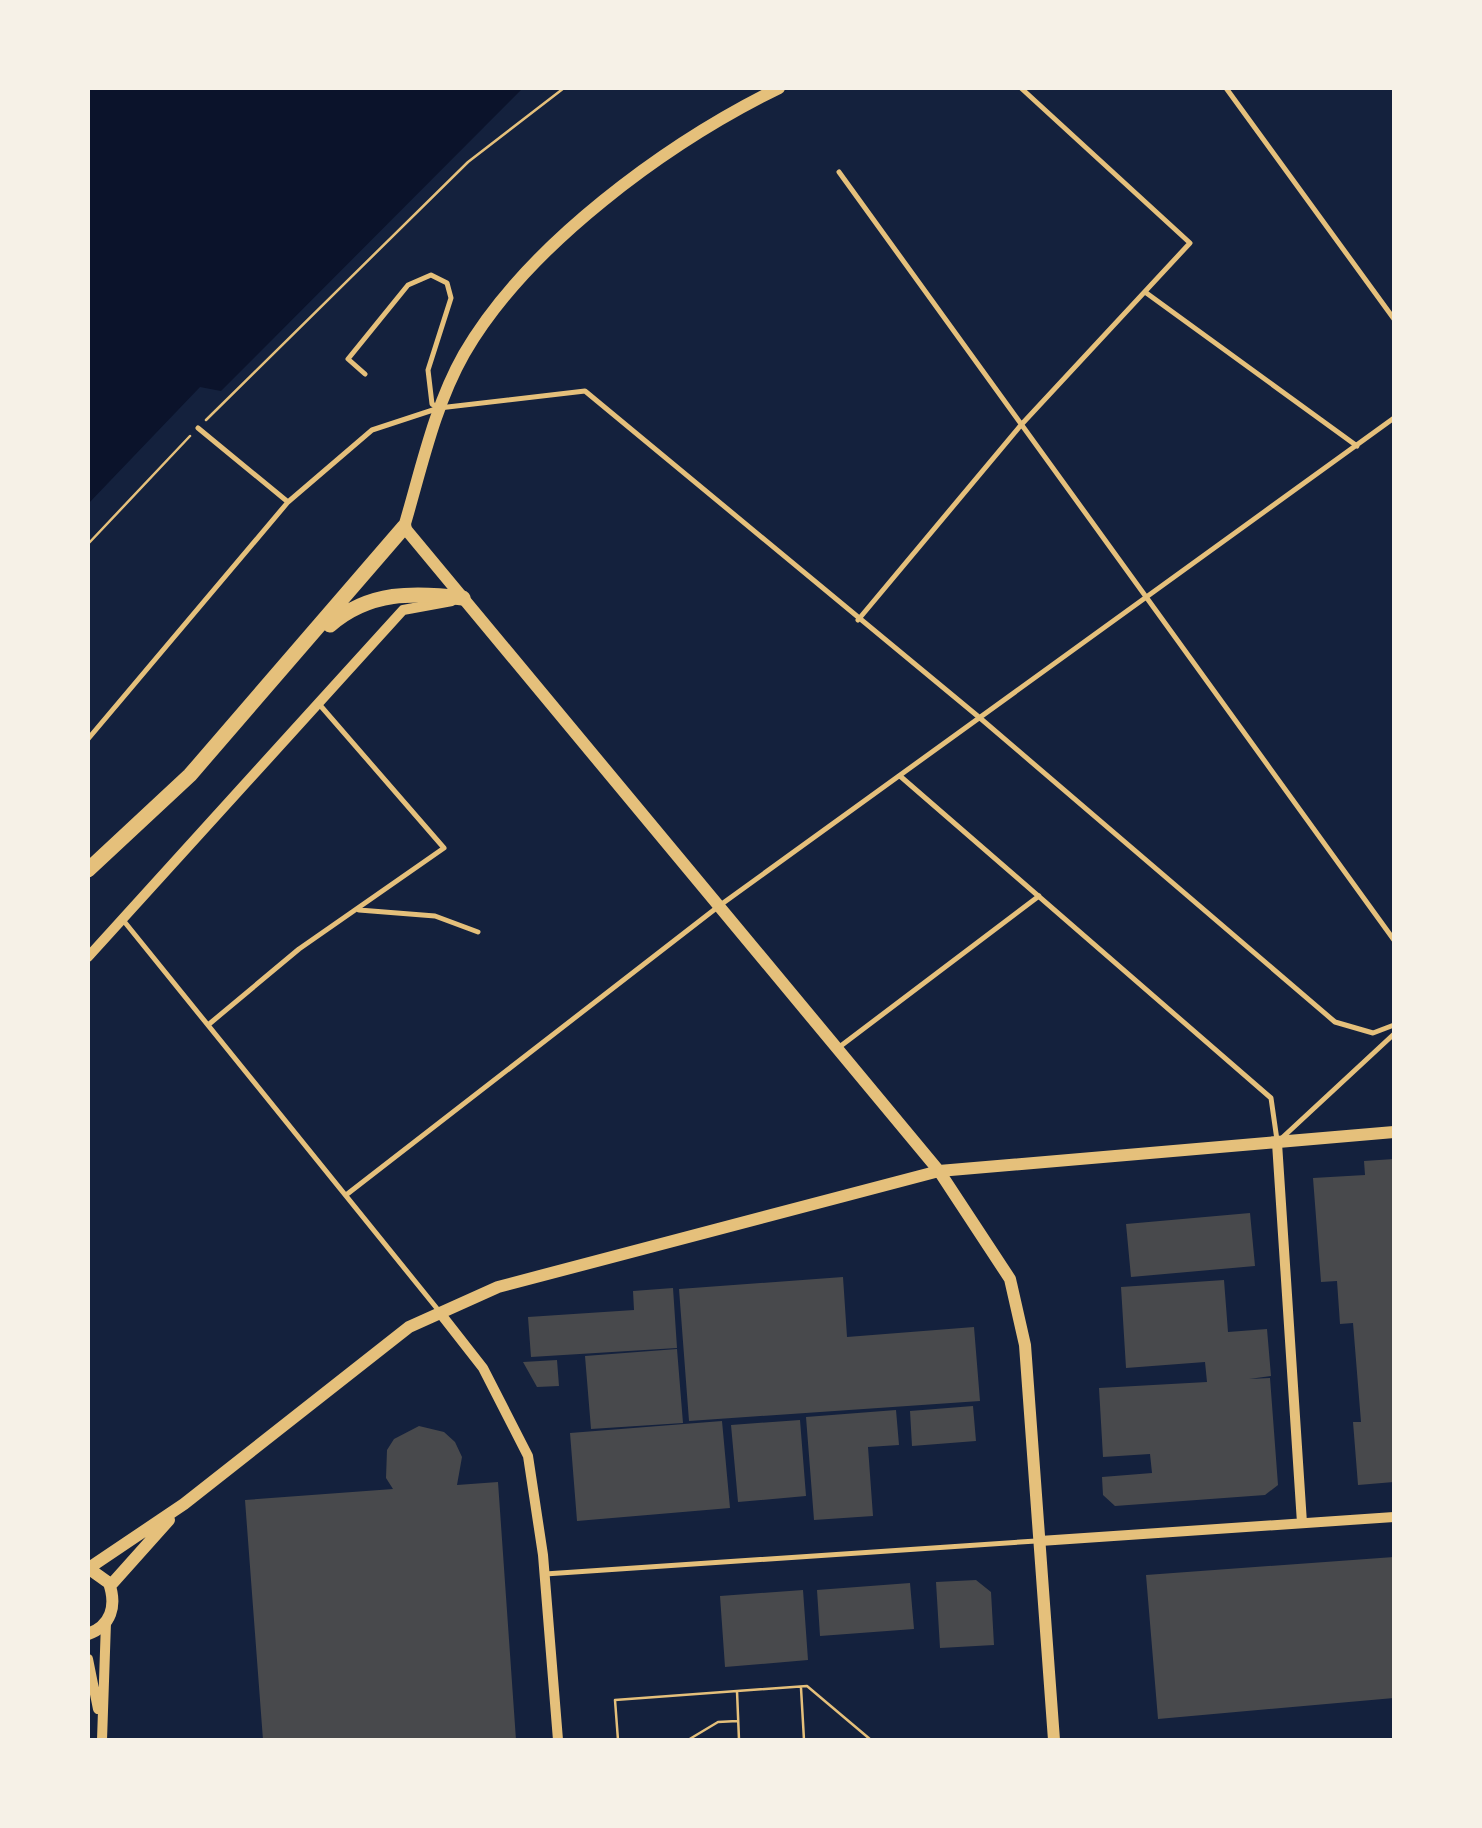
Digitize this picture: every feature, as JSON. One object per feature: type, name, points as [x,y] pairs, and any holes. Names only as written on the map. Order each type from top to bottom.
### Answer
[{"type":"main road","points":[[88,870],[190,775],[404,527]]},
{"type":"main road","points":[[289,660],[348,608],[378,597],[426,594],[463,598]]},
{"type":"street","points":[[779,88],[730,112],[564,231],[464,354],[440,408],[404,527],[938,1171],[1010,1279],[1025,1345],[1054,1740]]},
{"type":"street","points":[[88,957],[403,610],[463,598]]},
{"type":"street","points":[[102,1738],[106,1622],[114,1605],[110,1586],[88,1568],[184,1504],[409,1326],[498,1287],[938,1171],[1394,1132]]},
{"type":"street","points":[[1277,1142],[1302,1523]]},
{"type":"street","points":[[440,1312],[484,1368],[528,1456],[545,1574],[558,1740]]},
{"type":"street","points":[[110,1586],[184,1504]]},
{"type":"street","points":[[1040,1541],[1394,1516]]},
{"type":"street","points":[[88,1634],[106,1622]]},
{"type":"street","points":[[88,1659],[102,1738]]},
{"type":"lane","points":[[858,620],[1020,425],[1190,244],[1020,88]]},
{"type":"lane","points":[[1226,88],[1394,319]]},
{"type":"lane","points":[[839,172],[1394,940]]},
{"type":"lane","points":[[364,374],[348,359],[408,285],[430,275],[447,283],[451,298],[428,370],[432,404],[440,408]]},
{"type":"lane","points":[[1145,292],[1357,446]]},
{"type":"lane","points":[[88,739],[288,502],[372,430],[440,408],[585,391],[980,718],[1335,1022],[1373,1032],[1394,1025]]},
{"type":"lane","points":[[346,1196],[719,906],[1394,418]]},
{"type":"lane","points":[[198,428],[288,502]]},
{"type":"lane","points":[[208,1025],[299,949],[444,848],[319,704]]},
{"type":"lane","points":[[900,776],[1271,1098],[1277,1142]]},
{"type":"lane","points":[[837,1049],[1038,896]]},
{"type":"lane","points":[[356,910],[435,916],[478,932]]},
{"type":"lane","points":[[124,920],[440,1312]]},
{"type":"lane","points":[[1277,1142],[1394,1034]]},
{"type":"lane","points":[[545,1574],[1040,1541]]},
{"type":"path","points":[[88,544],[198,428],[468,162],[564,88]]},
{"type":"path","points":[[618,1740],[616,1700],[807,1686],[871,1740]]},
{"type":"path","points":[[801,1687],[804,1740]]},
{"type":"path","points":[[737,1691],[740,1740]]},
{"type":"path","points":[[688,1740],[718,1722],[738,1720]]},
{"type":"water","points":[[88,88],[523,88],[221,391],[200,387],[88,504]]},
{"type":"building","points":[[1394,1159],[1394,1482],[1358,1485],[1353,1422],[1361,1422],[1353,1323],[1340,1324],[1337,1281],[1321,1282],[1313,1178],[1365,1175],[1364,1161]]},
{"type":"building","points":[[1250,1213],[1255,1266],[1131,1277],[1126,1224]]},
{"type":"building","points":[[843,1277],[847,1337],[974,1327],[980,1401],[689,1421],[679,1289]]},
{"type":"building","points":[[1224,1280],[1228,1332],[1267,1329],[1271,1376],[1249,1379],[1270,1378],[1278,1485],[1265,1495],[1115,1506],[1103,1495],[1102,1477],[1152,1473],[1150,1454],[1103,1457],[1099,1388],[1207,1382],[1205,1362],[1126,1368],[1121,1287]]},
{"type":"building","points":[[673,1288],[677,1348],[531,1357],[528,1317],[634,1310],[633,1291]]},
{"type":"building","points":[[677,1349],[683,1423],[591,1429],[585,1356]]},
{"type":"building","points":[[557,1360],[559,1386],[537,1387],[523,1362]]},
{"type":"building","points":[[973,1406],[976,1441],[912,1446],[910,1411]]},
{"type":"building","points":[[896,1410],[899,1445],[868,1447],[873,1516],[814,1520],[806,1417]]},
{"type":"building","points":[[800,1420],[806,1496],[738,1502],[731,1425]]},
{"type":"building","points":[[722,1421],[730,1508],[577,1521],[570,1433]]},
{"type":"building","points":[[419,1426],[444,1432],[455,1442],[462,1457],[457,1485],[498,1482],[516,1740],[263,1740],[245,1500],[393,1489],[386,1478],[387,1450],[394,1439]]},
{"type":"building","points":[[1394,1557],[1394,1698],[1158,1719],[1146,1575]]},
{"type":"building","points":[[976,1580],[991,1592],[994,1645],[940,1648],[936,1582]]},
{"type":"building","points":[[910,1583],[914,1629],[820,1636],[817,1590]]},
{"type":"building","points":[[803,1590],[808,1660],[725,1667],[720,1596]]}]
